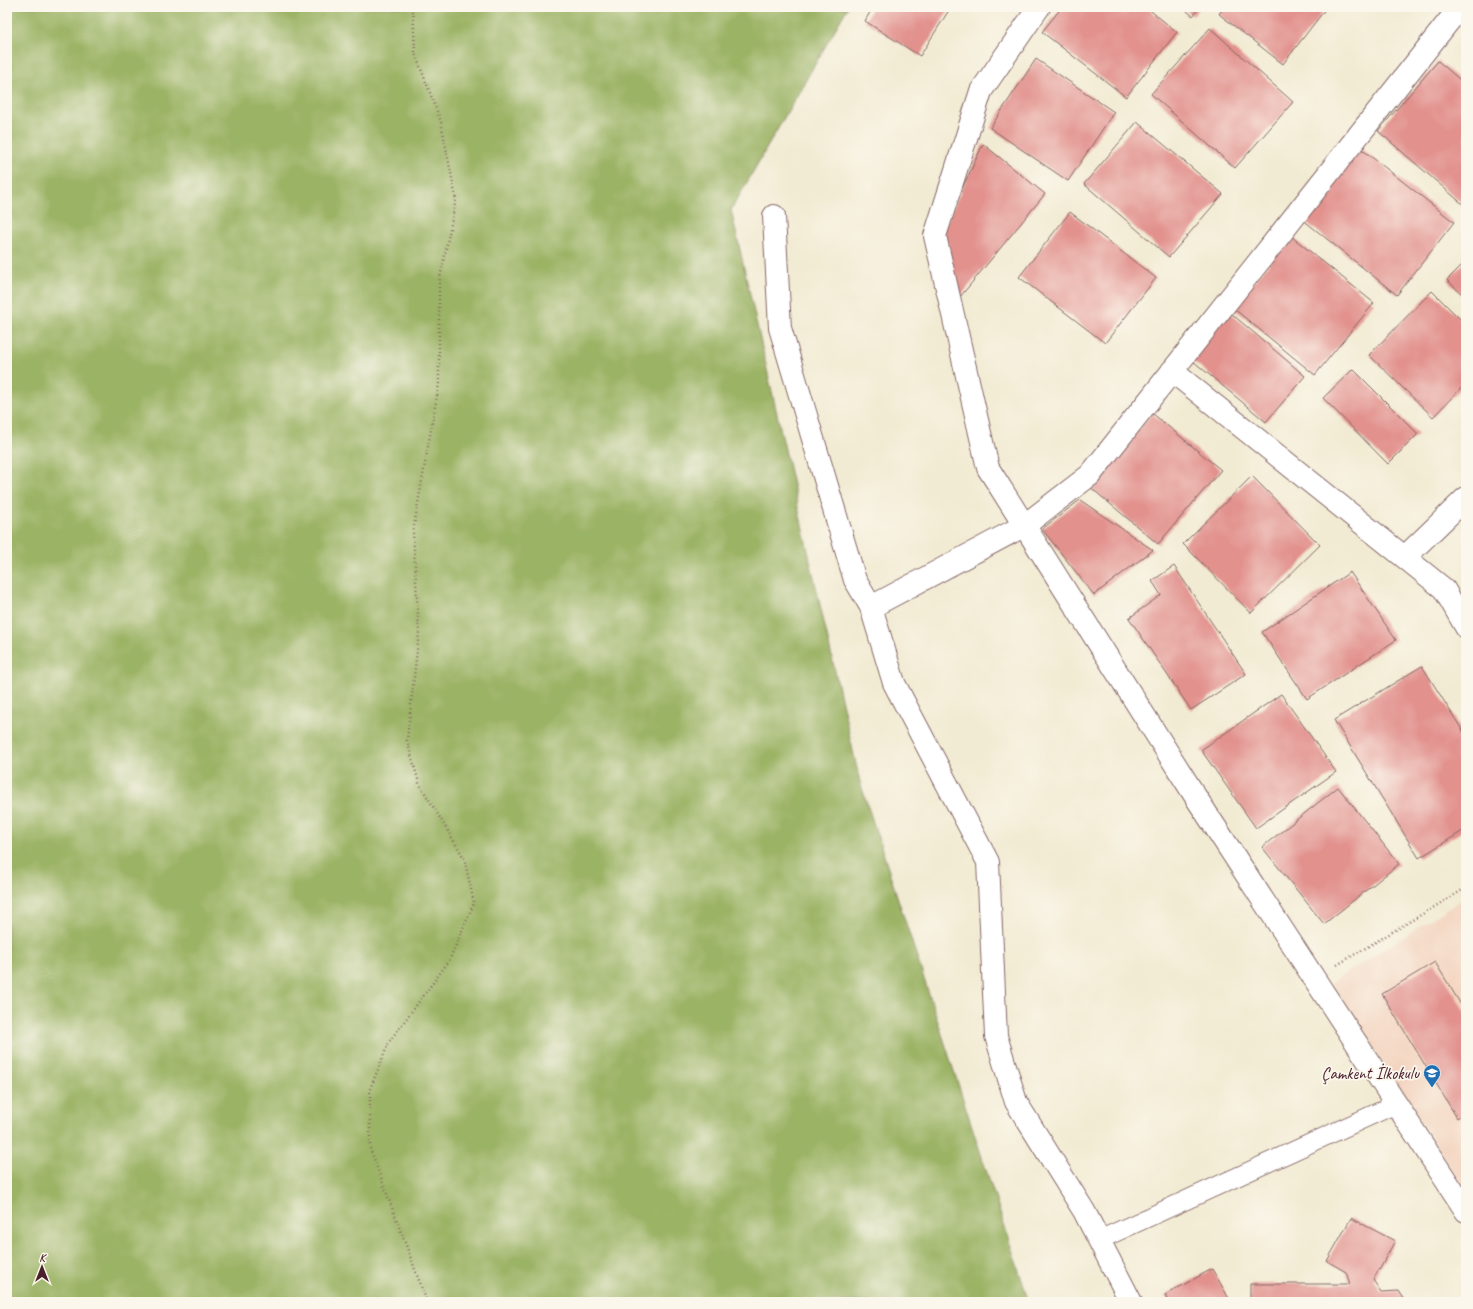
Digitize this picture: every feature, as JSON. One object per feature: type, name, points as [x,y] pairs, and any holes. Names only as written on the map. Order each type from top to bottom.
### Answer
[{"type":"street","points":[[1039,7],[981,91],[935,236],[988,468],[1193,792],[1466,1211]]},
{"type":"street","points":[[870,607],[1025,525],[1090,475],[1460,7]]},
{"type":"street","points":[[774,216],[780,328],[855,580],[870,607],[894,682],[988,862],[996,1036],[1016,1102],[1084,1211],[1131,1302]]},
{"type":"street","points":[[1172,371],[1444,589],[1466,627]]},
{"type":"street","points":[[1404,557],[1466,498]]},
{"type":"lane","points":[[1099,1240],[1396,1104]]},
{"type":"path","points":[[413,7],[415,53],[441,122],[456,199],[439,283],[439,384],[413,532],[419,632],[407,740],[419,784],[464,858],[474,904],[448,961],[389,1042],[370,1089],[370,1148],[427,1302]]},
{"type":"path","points":[[1314,979],[1466,888]]},
{"type":"shaded area","name":"Çamkent İlkokulu","points":[[1466,897],[1466,1192],[1331,983]]},
{"type":"green space","points":[[7,7],[848,7],[731,210],[860,782],[1029,1302],[7,1302]]},
{"type":"building","points":[[873,7],[951,7],[920,56],[865,21]]},
{"type":"building","points":[[1062,7],[1146,7],[1177,32],[1126,97],[1042,32]]},
{"type":"building","points":[[1182,7],[1200,7],[1193,16]]},
{"type":"building","points":[[1224,7],[1327,7],[1283,64],[1219,14]]},
{"type":"building","points":[[1210,28],[1293,102],[1235,168],[1151,94]]},
{"type":"building","points":[[1466,39],[1466,51],[1461,46]]},
{"type":"building","points":[[1036,59],[1114,112],[1068,181],[990,128]]},
{"type":"building","points":[[1438,61],[1466,85],[1466,207],[1378,131]]},
{"type":"building","points":[[1137,122],[1223,194],[1169,257],[1084,184]]},
{"type":"building","points":[[983,144],[1045,194],[955,303],[940,236]]},
{"type":"building","points":[[1359,147],[1454,222],[1397,295],[1302,219]]},
{"type":"building","points":[[1070,212],[1156,278],[1105,343],[1019,277]]},
{"type":"building","points":[[1291,236],[1374,303],[1315,375],[1233,308]]},
{"type":"building","points":[[1466,261],[1466,298],[1447,280]]},
{"type":"building","points":[[1432,291],[1466,325],[1466,383],[1433,417],[1369,355]]},
{"type":"building","points":[[1226,309],[1305,376],[1266,422],[1187,356]]},
{"type":"building","points":[[1353,369],[1418,434],[1388,464],[1323,398]]},
{"type":"building","points":[[1152,413],[1221,470],[1158,544],[1090,487]]},
{"type":"building","points":[[1252,476],[1320,545],[1251,613],[1183,544]]},
{"type":"building","points":[[1080,500],[1153,550],[1094,595],[1042,529]]},
{"type":"building","points":[[1174,566],[1246,674],[1191,710],[1129,618],[1161,595],[1152,581]]},
{"type":"building","points":[[1350,572],[1396,640],[1307,699],[1262,632]]},
{"type":"building","points":[[1422,666],[1466,736],[1466,829],[1419,858],[1334,720]]},
{"type":"building","points":[[1281,694],[1336,772],[1256,828],[1201,750]]},
{"type":"building","points":[[1338,787],[1399,864],[1324,924],[1262,847]]},
{"type":"building","points":[[1435,962],[1466,1013],[1466,1112],[1457,1118],[1382,994]]},
{"type":"building","points":[[1351,1218],[1395,1241],[1373,1280],[1381,1292],[1399,1291],[1406,1302],[1250,1302],[1250,1284],[1350,1284],[1346,1272],[1327,1261]]},
{"type":"building","points":[[1212,1269],[1231,1302],[1168,1302],[1165,1295]]},
{"type":"place","name":"Çamkent İlkokulu","points":[[1432,1088]]}]
